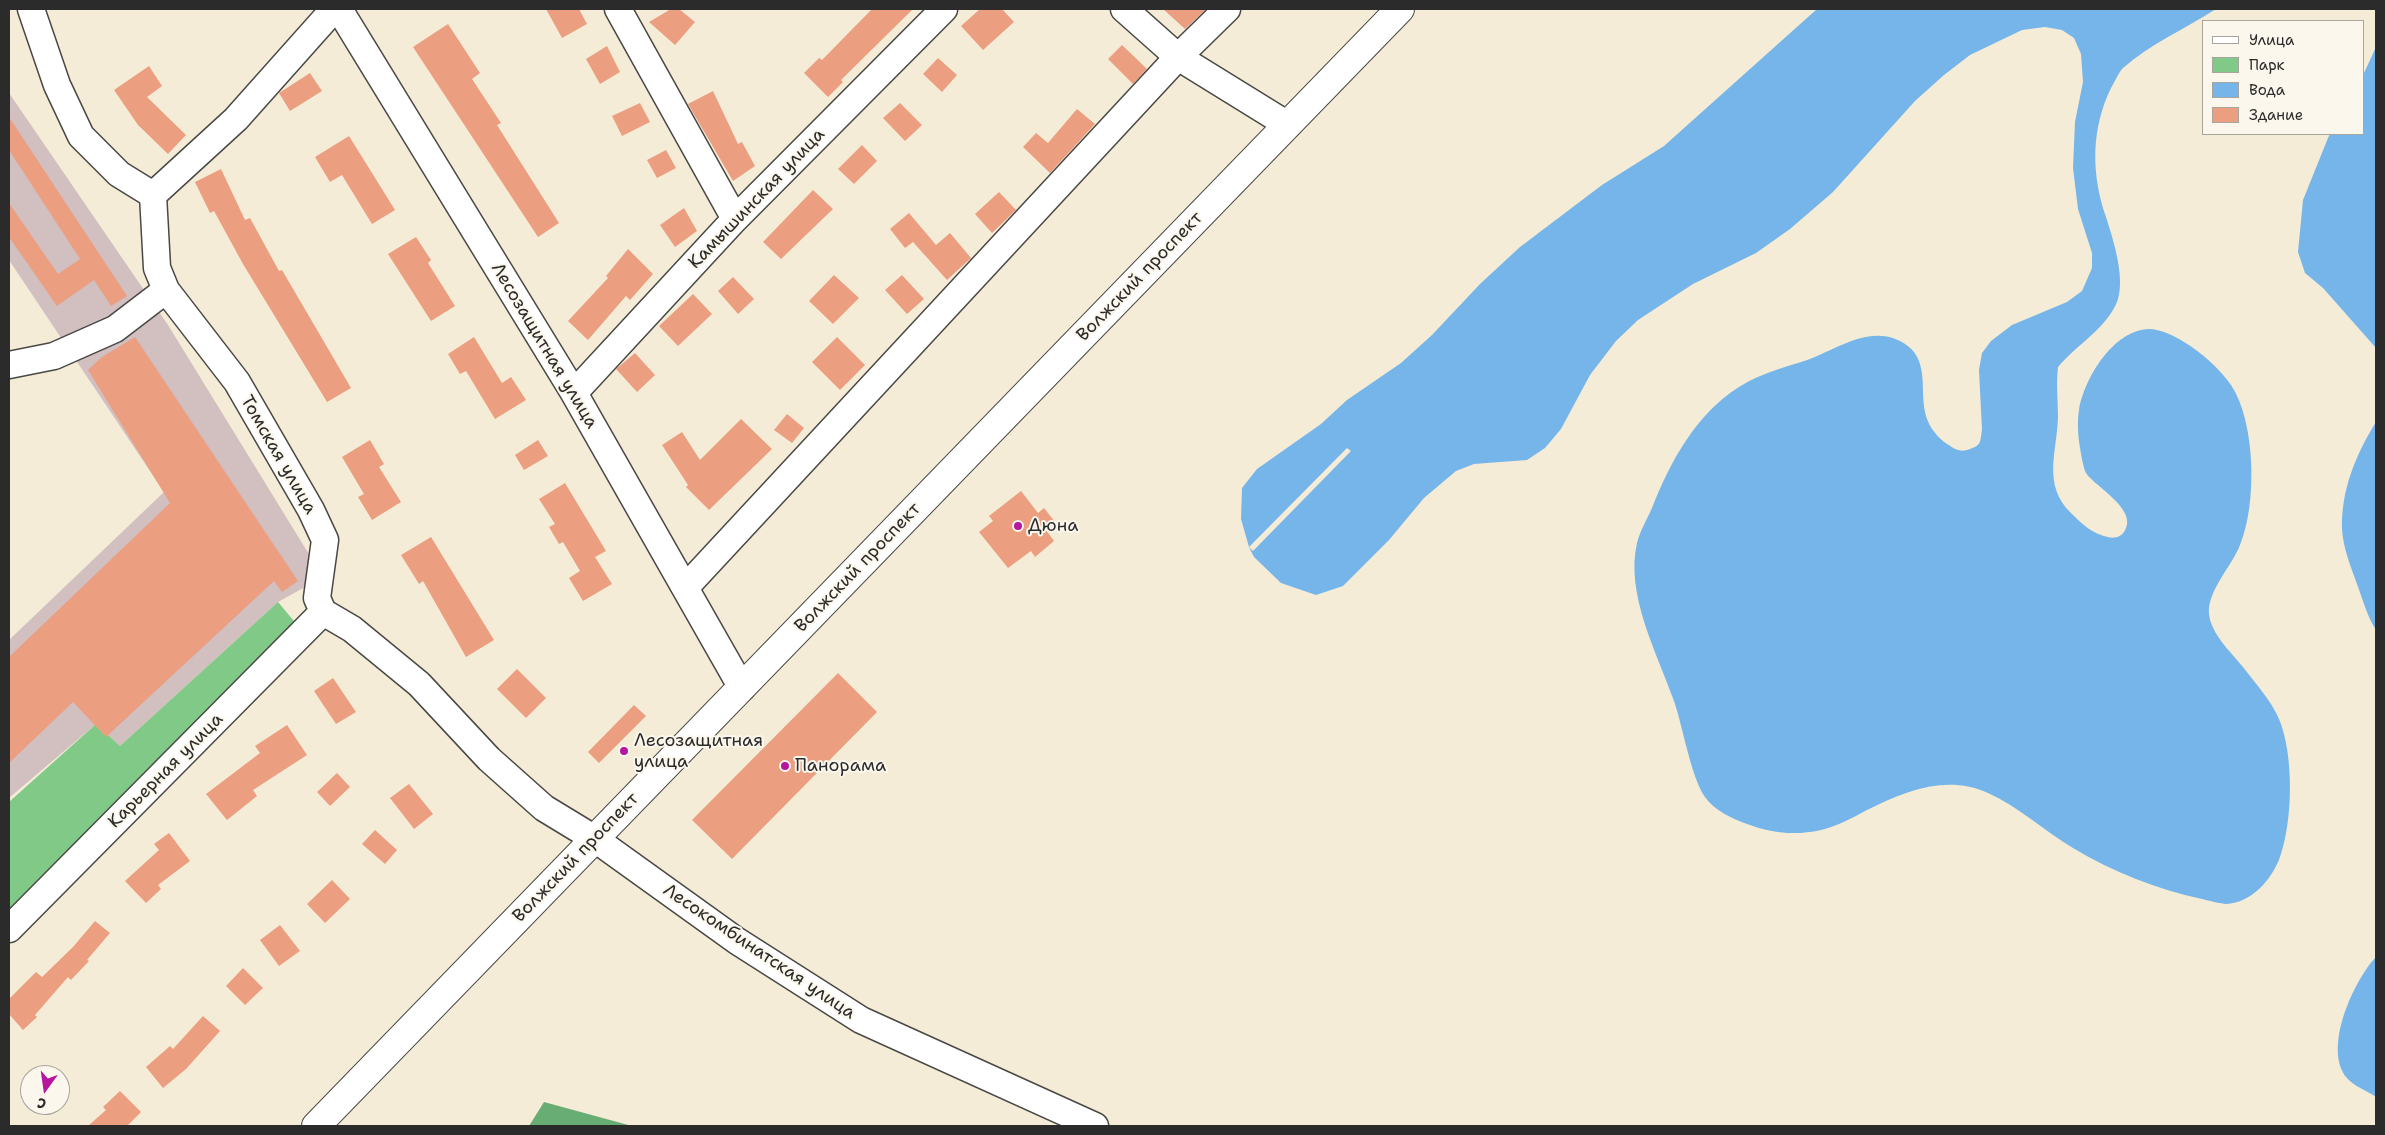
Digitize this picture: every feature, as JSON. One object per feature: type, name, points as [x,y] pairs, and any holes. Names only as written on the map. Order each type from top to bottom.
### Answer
[{"type":"main road","name":"Волжский проспект","points":[[316,1126],[1400,9]]},
{"type":"street","points":[[31,9],[57,85],[81,136],[119,174],[153,195],[236,119],[334,9]]},
{"type":"street","name":"Лесозащитная улица","points":[[339,9],[574,393],[742,688]]},
{"type":"street","name":"Камышинская улица","points":[[574,393],[735,218],[944,9]]},
{"type":"street","points":[[1124,9],[1178,56],[1288,125]]},
{"type":"street","points":[[685,588],[1178,56],[1227,9]]},
{"type":"street","points":[[624,11],[735,218]]},
{"type":"street","name":"Томская улица","points":[[153,195],[157,268],[166,290],[237,382],[311,510],[324,540],[317,598],[324,612]]},
{"type":"street","points":[[9,365],[54,356],[115,329],[166,290]]},
{"type":"street","points":[[324,612],[352,629],[419,684],[489,759],[544,808],[595,839]]},
{"type":"street","name":"Карьерная улица","points":[[9,930],[324,612]]},
{"type":"street","name":"Лесокомбинатская улица","points":[[595,839],[737,942],[861,1020],[1003,1086],[1095,1126]]},
{"type":"shaded area","points":[[9,93],[168,325],[323,577],[278,602],[120,746],[96,724],[9,798],[9,640],[164,492],[9,260]]},
{"type":"green space","points":[[278,602],[299,627],[9,935],[9,802],[96,724],[120,746]]},
{"type":"green space","points":[[544,1102],[632,1126],[529,1126]]},
{"type":"water","points":[[1817,9],[2216,9],[2133,59],[2120,72],[2104,104],[2097,135],[2096,168],[2101,201],[2117,258],[2120,290],[2114,309],[2100,327],[2058,367],[2058,417],[2053,468],[2057,491],[2062,502],[2074,516],[2088,528],[2101,535],[2113,538],[2122,535],[2127,524],[2126,515],[2114,499],[2086,473],[2079,443],[2078,420],[2087,384],[2102,358],[2112,347],[2136,331],[2158,330],[2172,335],[2190,346],[2210,361],[2221,373],[2231,385],[2239,401],[2249,442],[2251,486],[2249,508],[2246,528],[2240,545],[2212,596],[2209,614],[2217,636],[2272,705],[2279,719],[2287,751],[2290,788],[2287,825],[2280,857],[2272,873],[2260,888],[2244,899],[2226,904],[2185,895],[2135,879],[2073,848],[1999,798],[1973,787],[1942,785],[1911,791],[1881,803],[1839,824],[1811,832],[1792,833],[1774,831],[1756,827],[1729,817],[1709,802],[1700,788],[1691,765],[1674,701],[1639,603],[1634,562],[1637,543],[1667,473],[1686,440],[1710,411],[1739,387],[1757,378],[1810,359],[1854,340],[1872,336],[1890,337],[1908,346],[1920,363],[1925,410],[1928,421],[1935,433],[1947,444],[1958,450],[1963,451],[1979,444],[1982,430],[1979,370],[1982,353],[1991,341],[2012,325],[2067,302],[2082,291],[2092,268],[2092,253],[2078,209],[2073,168],[2075,122],[2083,82],[2081,54],[2074,38],[2062,30],[2045,27],[2022,30],[1970,55],[1944,75],[1915,101],[1833,192],[1790,229],[1756,253],[1693,284],[1638,320],[1616,341],[1590,375],[1561,429],[1545,448],[1527,460],[1474,464],[1456,471],[1424,498],[1389,540],[1343,586],[1316,595],[1281,583],[1254,557],[1249,547],[1241,519],[1242,488],[1257,469],[1321,424],[1347,400],[1401,363],[1432,335],[1480,284],[1520,247],[1602,185],[1664,146]]},
{"type":"water","points":[[2376,47],[2376,348],[2323,288],[2305,273],[2298,252],[2303,200],[2330,135],[2365,135],[2365,71]]},
{"type":"water","points":[[2376,422],[2376,630],[2368,614],[2350,564],[2344,543],[2342,515],[2351,473],[2362,447]]},
{"type":"water","points":[[2376,957],[2376,1097],[2353,1084],[2347,1078],[2340,1065],[2338,1050],[2339,1033],[2344,1015],[2359,982]]},
{"type":"pier","points":[[1347,448],[1351,451],[1253,551],[1249,547]]},
{"type":"building","points":[[546,9],[579,9],[587,24],[562,38]]},
{"type":"building","points":[[671,9],[679,9],[695,22],[675,45],[649,22]]},
{"type":"building","points":[[872,9],[913,9],[841,80],[843,82],[828,97],[804,73],[819,58],[822,60]]},
{"type":"building","points":[[980,9],[1002,9],[1014,22],[983,50],[961,26]]},
{"type":"building","points":[[1163,9],[1206,9],[1185,29]]},
{"type":"building","points":[[448,24],[480,73],[472,79],[501,123],[497,125],[559,223],[538,237],[413,47]]},
{"type":"building","points":[[1122,45],[1147,69],[1133,84],[1108,59]]},
{"type":"building","points":[[607,46],[620,72],[600,84],[586,59]]},
{"type":"building","points":[[938,58],[957,75],[942,92],[923,74]]},
{"type":"building","points":[[149,66],[162,86],[147,97],[186,135],[168,154],[138,125],[114,90]]},
{"type":"building","points":[[310,73],[322,91],[290,111],[279,93]]},
{"type":"building","points":[[713,91],[738,144],[742,142],[755,166],[733,181],[688,104]]},
{"type":"building","points":[[640,103],[650,122],[622,136],[612,116]]},
{"type":"building","points":[[900,103],[922,125],[905,141],[883,118]]},
{"type":"building","points":[[1077,109],[1095,124],[1050,173],[1023,147],[1036,133],[1048,143]]},
{"type":"building","points":[[9,117],[127,296],[111,306],[94,280],[57,306],[9,237],[9,203],[58,274],[80,259],[9,150]]},
{"type":"building","points":[[349,136],[395,210],[372,224],[342,175],[330,182],[315,157]]},
{"type":"building","points":[[862,145],[877,161],[854,184],[838,169]]},
{"type":"building","points":[[666,150],[676,168],[657,178],[647,160]]},
{"type":"building","points":[[221,169],[245,220],[250,218],[279,271],[282,270],[351,388],[327,402],[243,264],[214,211],[210,213],[195,182]]},
{"type":"building","points":[[813,190],[833,209],[781,259],[763,242]]},
{"type":"building","points":[[999,192],[1016,210],[992,233],[975,214]]},
{"type":"building","points":[[684,208],[697,231],[675,247],[660,225]]},
{"type":"building","points":[[909,213],[936,245],[950,233],[971,258],[947,280],[913,242],[905,248],[890,229]]},
{"type":"building","points":[[416,237],[431,260],[428,263],[455,306],[431,321],[388,254]]},
{"type":"building","points":[[628,249],[653,274],[630,300],[626,296],[588,340],[568,321],[608,278],[606,276]]},
{"type":"building","points":[[834,275],[859,298],[833,324],[809,301]]},
{"type":"building","points":[[902,275],[924,299],[907,314],[885,290]]},
{"type":"building","points":[[733,277],[754,299],[738,314],[718,291]]},
{"type":"building","points":[[693,294],[712,314],[678,346],[659,326]]},
{"type":"building","points":[[135,337],[298,581],[282,592],[274,581],[106,737],[73,702],[9,763],[9,657],[170,503],[88,370],[102,357]]},
{"type":"building","points":[[474,337],[502,383],[511,377],[526,400],[495,419],[466,371],[460,374],[448,354]]},
{"type":"building","points":[[837,337],[865,365],[840,390],[812,362]]},
{"type":"building","points":[[635,353],[655,375],[637,392],[616,369]]},
{"type":"building","points":[[787,414],[804,428],[792,443],[774,430]]},
{"type":"building","points":[[741,419],[772,449],[709,510],[686,487],[688,485],[662,445],[682,432],[700,460]]},
{"type":"building","points":[[370,440],[384,464],[379,467],[401,502],[372,520],[358,497],[364,494],[342,457]]},
{"type":"building","points":[[538,440],[548,456],[524,470],[515,455]]},
{"type":"building","points":[[565,483],[606,551],[595,557],[612,584],[583,601],[569,578],[580,571],[563,542],[559,544],[549,527],[555,524],[539,499]]},
{"type":"building","name":"Дюна","points":[[1021,491],[1038,513],[1044,508],[1055,522],[1046,530],[1054,541],[1035,557],[1031,551],[1008,568],[979,532],[993,521],[989,516]]},
{"type":"building","points":[[431,537],[494,640],[466,657],[423,581],[419,584],[401,555]]},
{"type":"building","points":[[517,669],[546,698],[526,718],[497,689]]},
{"type":"building","name":"Панорама","points":[[838,673],[877,712],[732,859],[692,820]]},
{"type":"building","points":[[333,678],[356,712],[336,724],[314,691]]},
{"type":"building","points":[[634,705],[646,716],[599,763],[588,752]]},
{"type":"building","points":[[287,725],[307,755],[253,790],[257,796],[227,820],[206,794],[260,753],[255,746]]},
{"type":"building","points":[[337,773],[350,787],[330,806],[317,792]]},
{"type":"building","points":[[409,784],[433,814],[414,829],[390,798]]},
{"type":"building","points":[[375,830],[397,850],[385,864],[362,844]]},
{"type":"building","points":[[169,833],[190,861],[158,885],[161,889],[146,903],[125,881],[159,850],[154,844]]},
{"type":"building","points":[[332,880],[350,899],[325,923],[307,904]]},
{"type":"building","points":[[95,921],[110,933],[87,960],[89,961],[71,980],[68,977],[35,1015],[37,1017],[23,1030],[9,1014],[9,999],[36,972],[42,977],[73,947]]},
{"type":"building","points":[[280,925],[300,951],[279,966],[260,940]]},
{"type":"building","points":[[243,968],[263,988],[245,1005],[226,986]]},
{"type":"building","points":[[203,1016],[220,1031],[186,1069],[163,1088],[146,1067],[170,1046],[173,1049]]},
{"type":"building","points":[[120,1091],[141,1112],[127,1126],[88,1126],[106,1110],[103,1107]]},
{"type":"place","name":"Дюна","points":[[1018,526]]},
{"type":"place","name":"Лесозащитная улица","points":[[624,751]]},
{"type":"place","name":"Панорама","points":[[785,766]]}]
